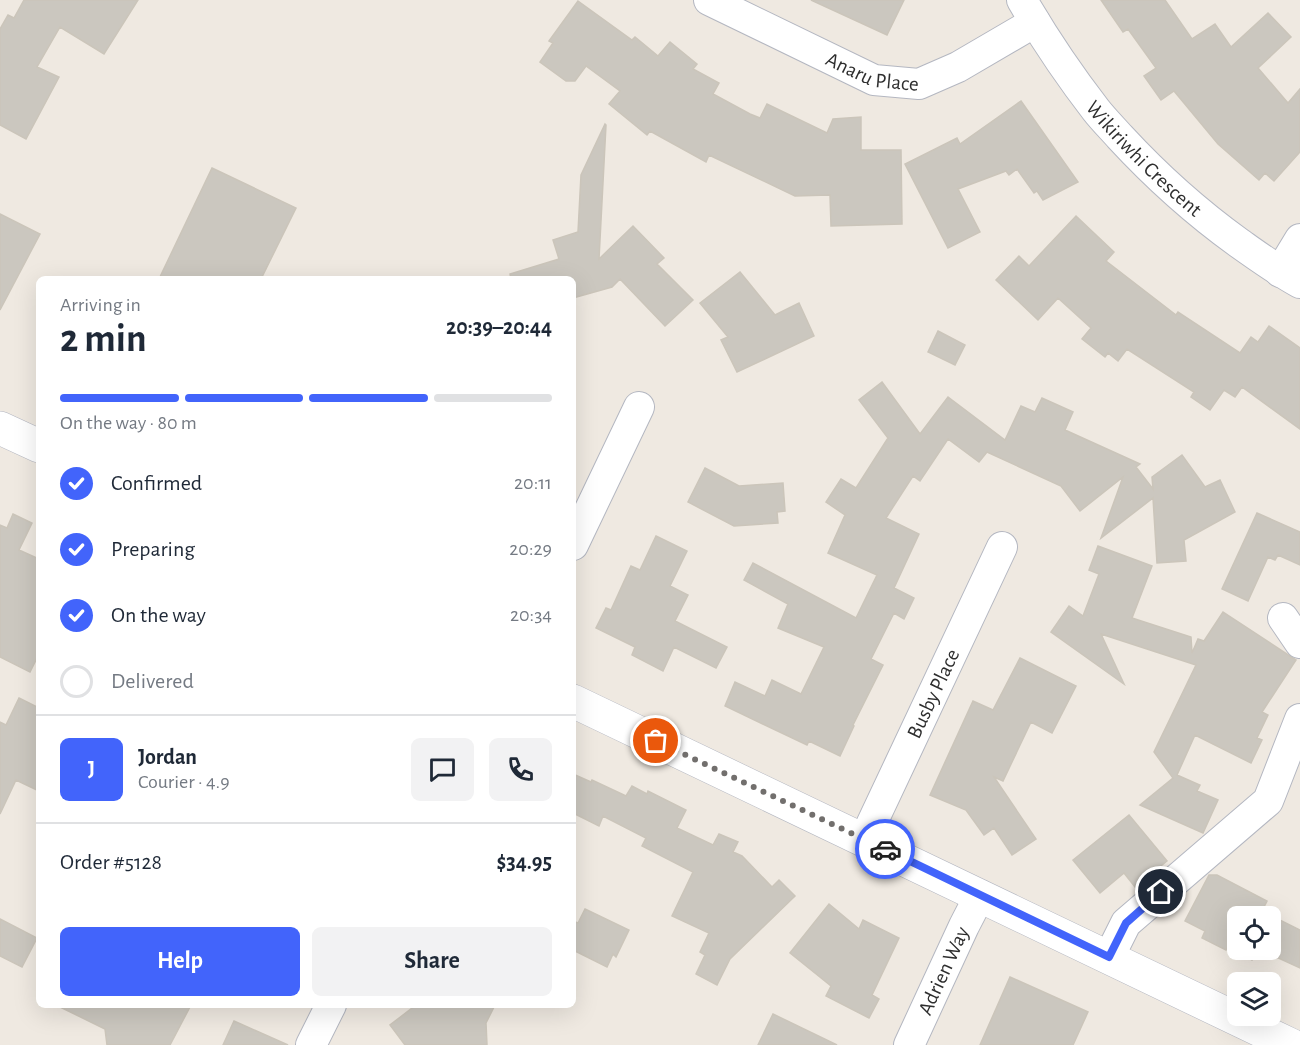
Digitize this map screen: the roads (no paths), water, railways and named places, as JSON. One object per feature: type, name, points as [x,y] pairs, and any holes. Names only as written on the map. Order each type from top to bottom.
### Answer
[{"type":"street","name":"Anaru Place","points":[[709,0],[874,80],[919,84],[958,67],[1029,11]]},
{"type":"street","name":"Wikiriwhi Crescent","points":[[1029,11],[1097,111],[1134,152],[1210,222],[1290,277]]},
{"type":"street","points":[[1290,277],[1300,239]]},
{"type":"street","points":[[576,539],[639,407]]},
{"type":"street","points":[[0,428],[36,445]]},
{"type":"street","name":"Busby Place","points":[[864,840],[1002,547]]},
{"type":"street","points":[[1283,618],[1300,643]]},
{"type":"street","points":[[576,702],[1109,957],[1278,1042]]},
{"type":"street","points":[[1109,957],[1126,923],[1268,801],[1300,719]]},
{"type":"street","name":"Adrien Way","points":[[909,1045],[980,896]]},
{"type":"street","points":[[311,1045],[330,1008]]}]
